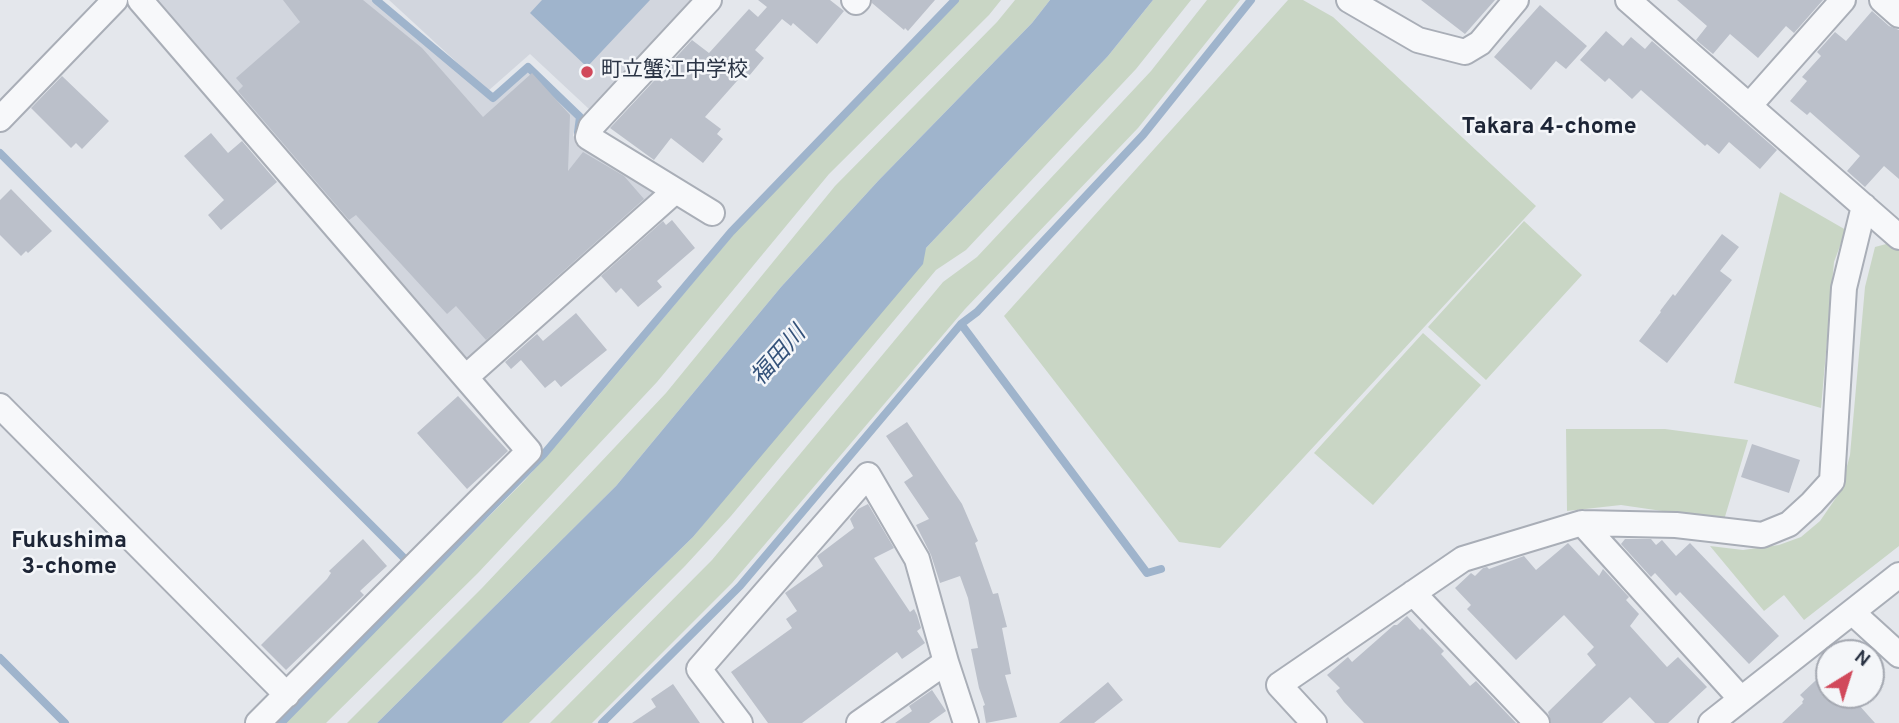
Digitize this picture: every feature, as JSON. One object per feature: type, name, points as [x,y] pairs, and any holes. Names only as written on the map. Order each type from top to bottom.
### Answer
[{"type":"street","points":[[0,118],[115,0]]},
{"type":"street","points":[[140,0],[530,451],[258,723]]},
{"type":"street","points":[[709,0],[591,127],[588,137],[712,213]]},
{"type":"street","points":[[1349,0],[1418,40],[1465,52],[1480,43],[1516,0]]},
{"type":"street","points":[[1628,0],[1899,237]]},
{"type":"street","points":[[1749,106],[1843,0]]},
{"type":"street","points":[[1882,0],[1899,15]]},
{"type":"street","points":[[466,377],[675,191]]},
{"type":"street","points":[[1302,719],[1279,685],[1463,559],[1582,523],[1676,525],[1762,536],[1789,524],[1832,481],[1843,288],[1864,206]]},
{"type":"street","points":[[0,407],[287,695]]},
{"type":"street","points":[[740,723],[699,669],[868,475],[917,559],[966,723]]},
{"type":"street","points":[[1582,523],[1741,699]]},
{"type":"street","points":[[1711,723],[1899,575]]},
{"type":"street","points":[[1413,593],[1537,723]]},
{"type":"street","points":[[1853,613],[1899,655]]},
{"type":"street","points":[[859,723],[946,662]]},
{"type":"shaded area","points":[[150,0],[373,0],[491,101],[528,69],[577,117],[573,136],[658,189],[648,201],[466,360]]},
{"type":"shaded area","name":"町立蟹江中学校","points":[[389,0],[693,0],[589,109],[530,54],[488,91]]},
{"type":"green space","points":[[959,0],[1001,0],[829,174],[657,382],[478,573],[326,723],[284,723],[525,480],[738,229]]},
{"type":"green space","points":[[1015,0],[1050,0],[1032,23],[878,181],[781,287],[616,486],[377,723],[347,723],[482,588],[666,393],[835,186],[997,22]]},
{"type":"green space","points":[[1153,0],[1191,0],[1136,69],[966,250],[936,270],[731,516],[685,566],[529,723],[502,723],[693,537],[926,248],[1108,56]]},
{"type":"green space","points":[[1207,0],[1240,0],[1138,128],[965,309],[732,583],[592,723],[550,723],[712,560],[943,282],[977,257],[1151,71]]},
{"type":"green space","points":[[1288,0],[1303,0],[1333,17],[1536,206],[1220,548],[1179,542],[1004,316]]},
{"type":"green space","points":[[1780,192],[1846,230],[1834,262],[1821,408],[1734,383]]},
{"type":"green space","points":[[1524,221],[1582,275],[1486,380],[1428,327]]},
{"type":"green space","points":[[1890,243],[1899,251],[1899,546],[1804,620],[1784,595],[1764,611],[1710,546],[1743,550],[1779,545],[1801,537],[1820,521],[1840,492],[1850,455],[1865,287],[1875,247]]},
{"type":"green space","points":[[1423,333],[1481,385],[1373,505],[1314,453]]},
{"type":"green space","points":[[1566,429],[1665,429],[1748,440],[1724,520],[1621,505],[1567,511]]},
{"type":"water","points":[[542,0],[650,0],[587,67],[530,13]]},
{"type":"water","name":"福田川","points":[[1050,0],[1153,0],[1108,56],[926,248],[923,264],[693,537],[502,723],[377,723],[616,486],[781,287],[878,181],[1032,23]]},
{"type":"building","points":[[283,0],[363,0],[422,48],[483,117],[532,73],[570,115],[568,171],[583,152],[624,176],[644,199],[486,340],[456,306],[447,314],[356,215],[349,220],[238,91],[243,86],[236,78],[300,22]]},
{"type":"building","points":[[758,0],[830,0],[844,11],[817,44],[793,23],[791,26],[782,19],[755,50],[764,58],[749,76],[745,72],[705,117],[721,129],[717,134],[723,139],[703,163],[671,138],[654,160],[610,128],[692,40],[709,53],[749,9],[758,17],[767,7]]},
{"type":"building","points":[[872,0],[935,0],[908,31],[872,3]]},
{"type":"building","points":[[1421,0],[1495,0],[1465,34]]},
{"type":"building","points":[[1677,0],[1823,0],[1794,33],[1786,26],[1758,58],[1730,34],[1713,54],[1696,40],[1707,26]]},
{"type":"building","points":[[1540,5],[1587,46],[1566,69],[1556,61],[1531,90],[1494,57]]},
{"type":"building","points":[[1872,11],[1889,26],[1899,30],[1899,179],[1884,166],[1865,187],[1847,171],[1860,156],[1810,112],[1807,115],[1790,101],[1807,81],[1802,77],[1821,56],[1817,52],[1835,32],[1846,41]]},
{"type":"building","points":[[1606,31],[1623,46],[1631,37],[1645,49],[1652,41],[1777,150],[1760,169],[1729,142],[1719,154],[1707,144],[1705,146],[1641,90],[1632,99],[1609,78],[1605,82],[1580,60]]},
{"type":"building","points":[[62,76],[109,121],[82,149],[76,143],[71,148],[31,108]]},
{"type":"building","points":[[211,133],[228,153],[242,141],[277,182],[221,230],[208,215],[224,200],[184,156]]},
{"type":"building","points":[[11,189],[52,231],[21,256],[0,235],[0,200]]},
{"type":"building","points":[[672,220],[695,248],[657,281],[662,287],[638,307],[621,288],[616,293],[601,276],[663,221],[666,225]]},
{"type":"building","points":[[1722,234],[1739,247],[1720,271],[1732,280],[1667,363],[1639,341]]},
{"type":"building","points":[[576,313],[607,350],[561,387],[555,380],[545,388],[521,360],[511,369],[505,362],[537,334],[543,341]]},
{"type":"building","points":[[458,396],[508,451],[467,489],[417,433]]},
{"type":"building","points":[[907,422],[962,504],[978,541],[975,543],[993,594],[998,593],[1007,627],[1002,628],[1011,674],[1005,675],[1017,717],[986,723],[985,705],[971,649],[978,648],[968,598],[960,576],[940,583],[931,555],[916,525],[929,519],[904,482],[913,476],[886,436]]},
{"type":"building","points":[[1752,444],[1800,460],[1789,493],[1741,477]]},
{"type":"building","points":[[868,504],[894,548],[874,558],[910,612],[914,609],[921,628],[917,631],[925,643],[902,659],[897,652],[802,723],[768,723],[731,672],[792,628],[786,619],[797,611],[785,593],[823,566],[817,556],[854,528],[850,519],[858,509]]},
{"type":"building","points":[[363,539],[387,566],[360,591],[364,595],[286,670],[261,645],[327,579],[331,573],[329,571]]},
{"type":"building","points":[[1625,539],[1651,539],[1656,545],[1662,540],[1676,556],[1690,543],[1779,636],[1749,664],[1680,592],[1676,596],[1655,573],[1651,577],[1621,544]]},
{"type":"building","points":[[1568,543],[1599,576],[1603,569],[1629,597],[1626,600],[1639,614],[1630,626],[1667,667],[1678,657],[1707,687],[1668,723],[1655,723],[1630,697],[1602,723],[1551,723],[1548,712],[1596,665],[1587,654],[1594,647],[1564,615],[1516,660],[1467,609],[1471,605],[1455,588],[1471,573],[1475,576],[1483,568],[1489,569],[1524,556],[1536,570]]},
{"type":"building","points":[[1407,616],[1444,651],[1441,654],[1470,686],[1476,681],[1516,723],[1364,723],[1344,702],[1336,691],[1340,688],[1327,675],[1348,657],[1352,662]]},
{"type":"building","points":[[1815,681],[1815,709],[1862,709],[1875,723],[1782,723],[1803,703],[1804,699],[1800,695]]},
{"type":"building","points":[[1108,682],[1123,700],[1094,723],[1059,723]]},
{"type":"building","points":[[673,684],[700,723],[632,723],[656,707],[651,699]]},
{"type":"building","points":[[932,690],[946,711],[929,723],[895,723],[912,711],[909,706]]},
{"type":"waterway","points":[[376,0],[493,98],[528,67],[580,117],[578,132]]},
{"type":"waterway","points":[[281,723],[544,454],[731,232],[955,0]]},
{"type":"waterway","points":[[602,723],[740,586],[961,324],[977,312],[1143,135],[1251,0]]},
{"type":"waterway","points":[[0,153],[405,559]]},
{"type":"waterway","points":[[961,324],[1147,573],[1161,569]]},
{"type":"waterway","points":[[0,658],[65,723]]},
{"type":"place","name":"町立蟹江中学校","points":[[587,72]]},
{"type":"district","name":"Takara 4-chome","points":[[1549,128]]},
{"type":"district","name":"Fukushima 3-chome","points":[[69,555]]}]
